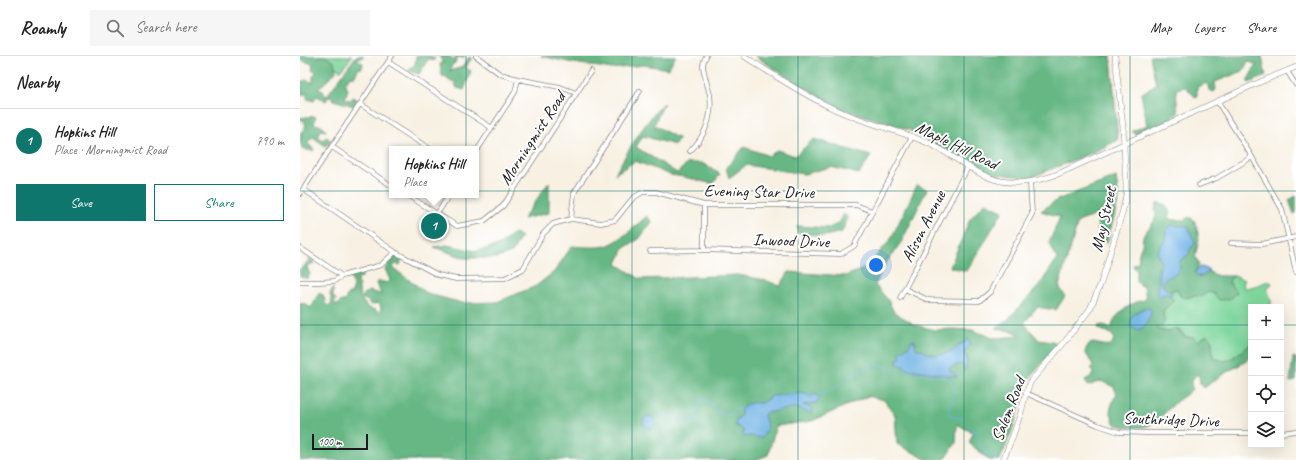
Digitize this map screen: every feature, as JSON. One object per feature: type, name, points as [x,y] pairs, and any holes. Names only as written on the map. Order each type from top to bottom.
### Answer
[{"type":"street","points":[[300,194],[392,56]]},
{"type":"street","points":[[476,56],[500,74],[560,87],[576,93]]},
{"type":"street","points":[[484,61],[488,56]]},
{"type":"street","points":[[690,151],[704,134],[710,112],[710,97],[703,65],[706,56]]},
{"type":"street","name":"Maple Hill Road","points":[[744,56],[828,107],[930,144],[984,175],[1001,181],[1030,183],[1058,174],[1217,101],[1296,67]]},
{"type":"street","name":"May Street","points":[[1072,332],[1083,319],[1094,301],[1123,210],[1126,191],[1121,110],[1115,56]]},
{"type":"street","points":[[388,62],[492,128]]},
{"type":"street","name":"Morningmist Road","points":[[411,198],[457,226],[484,222],[503,206],[591,71]]},
{"type":"street","points":[[1287,71],[1296,85]]},
{"type":"street","points":[[479,148],[515,92],[518,79]]},
{"type":"street","points":[[571,219],[574,193],[640,91]]},
{"type":"street","points":[[1217,101],[1252,156],[1282,209],[1296,272]]},
{"type":"street","points":[[360,104],[425,146]]},
{"type":"street","name":"Inwood Drive","points":[[650,251],[704,250],[841,254],[854,246],[912,137]]},
{"type":"street","points":[[332,147],[389,184]]},
{"type":"street","points":[[1199,185],[1217,178],[1252,156]]},
{"type":"street","name":"Alison Avenue","points":[[900,298],[968,167]]},
{"type":"street","points":[[905,289],[928,300],[979,301],[990,292],[1032,214],[1030,183]]},
{"type":"street","name":"Evening Star Drive","points":[[303,189],[396,252],[438,276],[456,279],[505,278],[523,269],[543,234],[553,224],[571,219],[601,223],[615,220],[633,198],[643,192],[656,192],[704,205],[856,205],[872,211]]},
{"type":"street","points":[[437,214],[447,198]]},
{"type":"street","points":[[704,205],[704,250]]},
{"type":"street","points":[[1231,244],[1262,244],[1296,237]]},
{"type":"street","points":[[300,248],[342,276]]},
{"type":"street","points":[[300,282],[334,281],[342,276],[381,265],[396,252]]},
{"type":"street","name":"Salem Road","points":[[1003,460],[1021,413],[1026,393],[1034,376],[1053,356],[1072,332]]},
{"type":"street","name":"Southridge Drive","points":[[1026,393],[1098,425],[1120,432],[1248,433]]},
{"type":"street","points":[[1284,433],[1296,431]]},
{"type":"green space","points":[[300,56],[325,56],[334,62],[336,72],[318,89],[323,91],[326,97],[356,56],[364,56],[356,60],[363,63],[362,68],[358,69],[355,76],[348,77],[348,81],[345,83],[348,89],[345,99],[351,100],[353,97],[357,99],[354,106],[333,100],[333,97],[329,96],[326,101],[317,96],[314,101],[307,99],[307,93],[300,96],[300,82],[307,80],[313,83],[313,76],[316,72],[315,70],[312,70],[313,64],[300,60]]},
{"type":"green space","points":[[317,56],[352,56],[341,71]]},
{"type":"green space","points":[[416,56],[430,56],[435,58],[433,61],[428,59],[419,74],[409,71],[410,68],[415,65]]},
{"type":"green space","points":[[439,56],[449,56],[453,59],[456,56],[465,56],[464,58],[458,57],[452,65],[450,71],[463,67],[469,57],[473,59],[470,60],[466,68],[471,71],[464,90],[457,88],[455,84],[457,82],[449,81],[447,77],[442,76],[440,64],[443,63]]},
{"type":"green space","points":[[541,56],[676,56],[668,69],[644,65],[612,69]]},
{"type":"green space","points":[[755,56],[1111,56],[1118,140],[1092,153],[1029,178],[991,173],[909,130],[839,108]]},
{"type":"green space","points":[[1150,56],[1262,56],[1266,76],[1249,83],[1247,81],[1256,65],[1248,61],[1243,71],[1215,82],[1216,90],[1213,92],[1209,89],[1207,83],[1197,87],[1197,96],[1195,97],[1185,87],[1176,89],[1178,113],[1172,119],[1136,135],[1132,131],[1147,125],[1141,94],[1156,84]]},
{"type":"green space","points":[[664,103],[654,125],[679,139],[675,145],[643,136],[636,147],[677,173],[688,163],[702,163],[720,174],[713,184],[671,175],[635,161],[615,174],[643,128]]},
{"type":"green space","points":[[316,117],[314,124],[323,126],[326,131],[321,130],[318,137],[322,140],[327,137],[331,141],[325,146],[313,137],[307,143],[314,149],[313,151],[303,149],[302,147],[300,141],[301,132],[304,130],[306,125],[300,118]]},
{"type":"green space","points":[[814,139],[871,156],[859,174],[831,167],[804,174],[746,165],[729,178],[726,168],[744,147],[769,156],[777,150],[795,156]]},
{"type":"green space","points":[[1116,177],[1119,199],[1107,242],[1098,242],[1097,215],[1078,222],[1059,286],[1065,296],[1056,310],[1037,307],[1024,323],[1039,340],[1059,343],[1028,380],[1010,436],[1000,460],[989,460],[969,443],[973,433],[957,424],[956,443],[945,459],[926,459],[897,444],[895,415],[884,400],[868,396],[812,421],[776,426],[768,455],[755,460],[300,460],[300,303],[307,304],[308,307],[312,307],[319,293],[323,295],[325,303],[328,306],[332,302],[330,294],[333,288],[333,297],[336,299],[334,304],[338,305],[341,301],[345,301],[347,295],[352,293],[354,286],[350,277],[357,273],[363,276],[357,283],[359,285],[359,293],[362,300],[366,306],[379,312],[381,309],[380,305],[376,303],[374,305],[370,304],[362,298],[364,293],[367,293],[368,291],[381,294],[376,283],[378,281],[389,283],[390,280],[385,269],[390,261],[393,261],[394,257],[402,259],[400,265],[395,264],[393,268],[428,294],[463,303],[497,302],[536,286],[554,272],[572,246],[593,247],[611,244],[622,237],[647,216],[652,222],[639,239],[624,248],[617,264],[640,279],[738,275],[765,280],[780,286],[789,272],[845,276],[866,268],[891,239],[917,185],[927,189],[902,241],[885,264],[875,285],[888,300],[894,312],[915,325],[935,330],[972,330],[993,338],[1021,336],[1015,332],[995,328],[1007,320],[1039,286],[1057,259],[1049,243],[1060,217],[1041,211],[1057,200]]},
{"type":"green space","points":[[549,182],[549,213],[523,219]]},
{"type":"green space","points":[[1296,196],[1296,213],[1294,214],[1289,200]]},
{"type":"green space","points":[[985,203],[1003,211],[967,271],[950,267],[970,219]]},
{"type":"green space","points":[[1157,203],[1163,204],[1169,211],[1169,217],[1171,220],[1184,220],[1189,217],[1194,220],[1199,240],[1195,256],[1199,264],[1195,273],[1199,277],[1209,272],[1218,276],[1234,276],[1230,279],[1229,283],[1237,292],[1230,299],[1219,300],[1213,293],[1208,292],[1203,296],[1184,298],[1180,296],[1177,289],[1170,291],[1172,293],[1169,296],[1173,299],[1173,301],[1164,309],[1163,315],[1165,321],[1157,329],[1169,332],[1175,328],[1186,337],[1194,337],[1198,341],[1207,335],[1212,343],[1213,358],[1225,361],[1229,360],[1248,347],[1248,360],[1220,376],[1204,388],[1200,384],[1199,375],[1196,375],[1191,381],[1192,389],[1157,420],[1145,427],[1137,428],[1117,425],[1114,423],[1110,410],[1114,398],[1117,395],[1114,387],[1101,381],[1088,386],[1085,380],[1092,376],[1093,371],[1091,368],[1093,365],[1085,352],[1087,347],[1093,343],[1104,345],[1112,344],[1114,338],[1112,335],[1099,329],[1098,326],[1103,325],[1110,329],[1112,328],[1115,318],[1119,314],[1129,306],[1145,300],[1146,298],[1144,287],[1136,282],[1137,271],[1133,266],[1134,264],[1138,263],[1143,237],[1154,221],[1156,214],[1155,210]]},
{"type":"green space","points":[[844,214],[848,218],[842,232],[824,236],[798,233],[797,226],[829,228],[839,223]]},
{"type":"green space","points":[[514,233],[521,237],[512,253],[496,258],[464,258],[434,247],[447,245],[476,251],[500,245]]},
{"type":"green space","points":[[310,258],[314,261],[313,264],[308,265],[310,274],[307,279],[300,276],[300,269]]},
{"type":"green space","points":[[1234,276],[1245,280],[1243,284],[1245,288],[1268,281],[1272,283],[1267,290],[1271,304],[1248,304],[1248,346],[1238,355],[1224,361],[1217,360],[1213,358],[1212,340],[1205,336],[1198,341],[1194,337],[1186,337],[1178,329],[1173,329],[1169,332],[1157,329],[1165,321],[1163,315],[1164,309],[1172,303],[1173,300],[1169,295],[1170,291],[1177,289],[1179,294],[1186,298],[1208,292],[1213,293],[1217,298],[1232,297],[1236,294],[1236,290],[1232,287],[1229,281],[1231,277]]},
{"type":"green space","points":[[1293,357],[1296,358],[1296,381],[1290,382]]},
{"type":"water","points":[[1171,225],[1188,225],[1195,244],[1190,249],[1189,254],[1180,261],[1180,268],[1177,273],[1164,280],[1163,286],[1172,293],[1171,295],[1166,294],[1159,296],[1157,294],[1157,289],[1160,281],[1158,273],[1161,262],[1157,252],[1165,241],[1166,231]]},
{"type":"water","points":[[1201,267],[1208,269],[1209,272],[1202,276],[1197,276],[1195,272]]},
{"type":"water","points":[[1146,308],[1151,309],[1151,315],[1148,321],[1139,330],[1134,329],[1131,322],[1132,317],[1137,312]]},
{"type":"water","points":[[968,339],[970,341],[970,345],[964,353],[967,361],[965,370],[961,364],[949,368],[951,372],[958,377],[908,369],[896,362],[896,360],[901,358],[900,352],[908,347],[913,340],[915,341],[916,349],[922,349],[926,353],[937,355],[951,352]]},
{"type":"water","points":[[802,393],[810,397],[815,394],[820,397],[817,403],[803,405],[813,409],[812,413],[794,408],[767,412],[764,415],[766,430],[764,436],[761,438],[750,436],[744,437],[742,434],[744,433],[742,429],[735,425],[737,419],[741,416],[741,409],[748,404],[761,403],[772,396]]},
{"type":"water","points":[[649,416],[653,418],[655,422],[653,426],[649,428],[645,426],[643,422],[645,418]]},
{"type":"waterway","points":[[819,396],[837,387],[860,371],[880,365],[945,377],[949,380],[954,389],[952,404],[948,413],[949,415],[963,419]]},
{"type":"waterway","points":[[654,420],[657,417],[666,415],[673,418],[678,418],[681,422],[696,424],[699,418],[696,413],[701,398],[710,402],[720,413],[723,413],[724,415],[731,414],[736,409],[741,409]]},
{"type":"waterway","points":[[968,424],[975,430],[982,448],[988,454],[999,459]]},
{"type":"place","name":"Hopkins Hill","points":[[434,226]]}]
